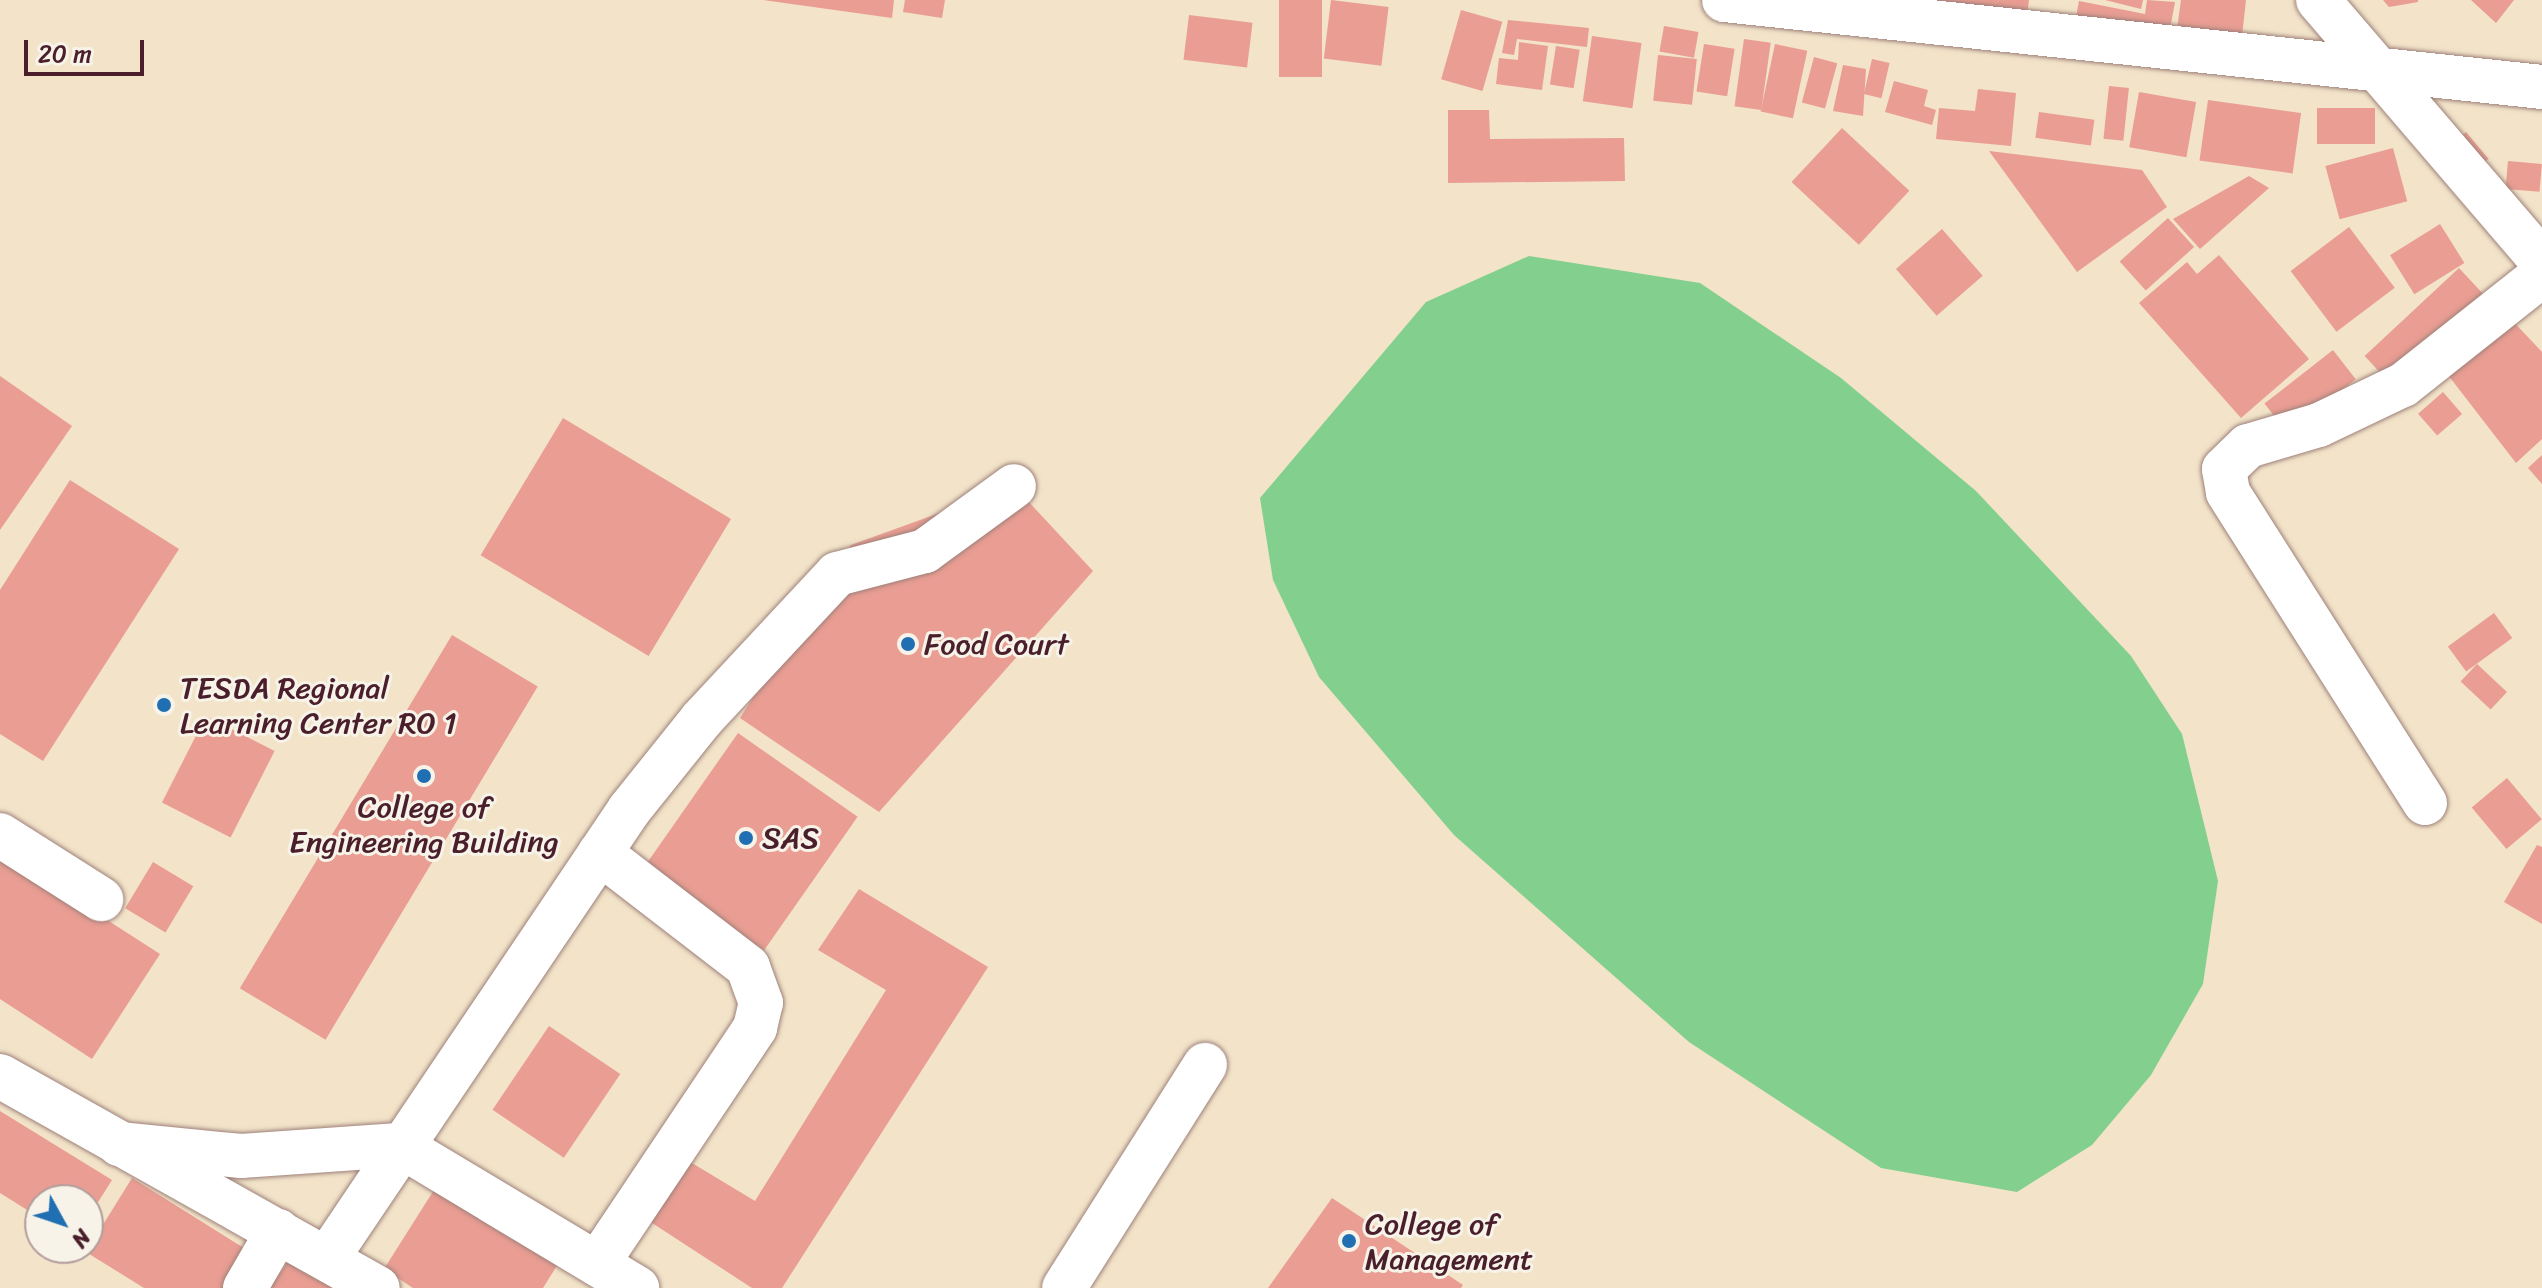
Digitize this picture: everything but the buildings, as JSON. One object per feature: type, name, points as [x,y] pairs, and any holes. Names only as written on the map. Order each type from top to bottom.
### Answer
[{"type":"street","points":[[1724,0],[2542,87]]},
{"type":"street","points":[[2318,0],[2374,69],[2542,261]]},
{"type":"street","points":[[2425,803],[2228,492],[2224,469],[2248,446],[2332,420],[2403,385],[2542,275]]},
{"type":"street","points":[[328,1257],[399,1145],[600,853],[702,719],[837,574],[925,551],[1014,486]]},
{"type":"street","points":[[0,835],[101,899]]},
{"type":"street","points":[[597,1264],[755,1028],[761,1003],[748,967],[600,853]]},
{"type":"street","points":[[1064,1288],[1205,1065]]},
{"type":"street","points":[[0,1076],[328,1257],[378,1288]]},
{"type":"street","points":[[119,1144],[241,1156],[399,1145],[637,1288]]},
{"type":"street","points":[[245,1288],[278,1231]]},
{"type":"green space","points":[[1529,256],[1700,283],[1841,378],[1976,491],[2131,656],[2182,734],[2218,881],[2203,984],[2151,1075],[2092,1145],[2017,1192],[1881,1168],[1689,1042],[1454,835],[1319,677],[1273,580],[1260,498],[1426,302]]},
{"type":"place","name":"Food Court","points":[[908,644]]},
{"type":"place","name":"TESDA Regional Learning Center RO 1","points":[[164,705]]},
{"type":"place","name":"College of Engineering Building","points":[[424,776]]},
{"type":"place","name":"SAS","points":[[746,838]]},
{"type":"place","name":"College of Management","points":[[1349,1241]]}]
